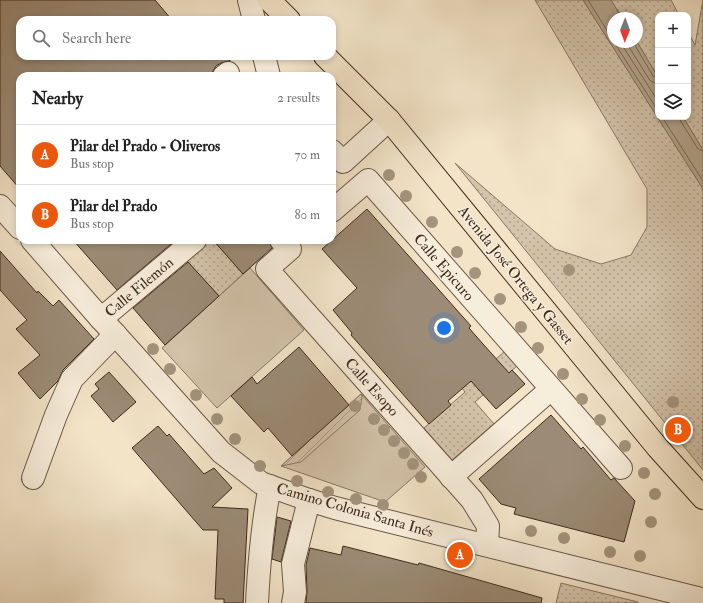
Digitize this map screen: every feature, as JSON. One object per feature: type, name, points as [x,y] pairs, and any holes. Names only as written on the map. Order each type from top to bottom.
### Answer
[{"type":"main road","points":[[269,0],[285,16]]},
{"type":"main road","name":"Avenida José Ortega y Gasset","points":[[329,60],[389,120],[658,448],[703,498]]},
{"type":"street","points":[[249,0],[253,16]]},
{"type":"street","points":[[265,60],[268,72]]},
{"type":"street","points":[[336,162],[389,120]]},
{"type":"street","name":"Calle Epicuro","points":[[336,208],[368,180],[621,468]]},
{"type":"street","points":[[0,206],[16,224]]},
{"type":"street","name":"Camino Colonia Santa Inés","points":[[35,244],[221,452],[261,482],[309,500],[697,598],[703,602]]},
{"type":"street","name":"Calle Filemón","points":[[33,478],[56,415],[72,379],[105,345],[108,327],[191,244]]},
{"type":"street","name":"Calle Esopo","points":[[289,244],[267,268],[472,500],[488,526],[487,545]]},
{"type":"street","points":[[451,477],[551,389]]},
{"type":"street","points":[[257,603],[259,557],[270,486]]},
{"type":"street","points":[[293,603],[295,592],[293,564],[309,500]]},
{"type":"shaded area","points":[[535,0],[583,0],[607,38],[607,48],[613,48],[655,113],[655,120],[659,120],[703,189],[703,470],[455,163],[555,249],[601,264],[631,255],[647,227],[647,189]]},
{"type":"shaded area","points":[[611,0],[671,0],[677,12],[655,12],[655,72],[641,48],[643,48],[643,12],[618,12]]},
{"type":"shaded area","points":[[703,0],[703,150],[685,120],[691,120],[691,38],[695,45]]},
{"type":"shaded area","points":[[203,244],[217,244],[243,274],[219,296],[186,260]]},
{"type":"shaded area","points":[[250,268],[304,330],[217,408],[162,348]]},
{"type":"shaded area","points":[[504,352],[517,366],[475,402],[494,424],[452,460],[424,428],[465,392],[462,388]]},
{"type":"shaded area","points":[[361,394],[425,467],[385,502],[281,466]]},
{"type":"shaded area","points":[[361,394],[360,410],[301,462],[281,466]]},
{"type":"shaded area","points":[[561,583],[638,602],[638,603],[556,603]]},
{"type":"water","points":[[583,0],[611,0],[618,12],[607,12],[607,38]]},
{"type":"water","points":[[613,48],[641,48],[655,72],[655,113]]},
{"type":"water","points":[[659,120],[685,120],[703,150],[703,189]]},
{"type":"building","points":[[0,0],[155,0],[169,16],[16,16],[16,60],[230,60],[216,66],[213,72],[16,72],[16,184],[0,166]]},
{"type":"building","points":[[367,209],[471,326],[469,328],[509,373],[512,370],[525,384],[496,409],[471,381],[448,401],[451,405],[429,424],[351,335],[352,333],[333,310],[357,288],[322,249],[328,244],[336,244],[336,237]]},
{"type":"building","points":[[77,244],[171,244],[117,290]]},
{"type":"building","points":[[217,244],[270,244],[272,248],[243,274]]},
{"type":"building","points":[[0,251],[37,293],[38,291],[53,306],[59,300],[94,339],[63,370],[58,381],[40,399],[18,373],[40,355],[16,329],[27,320],[0,290]]},
{"type":"building","points":[[188,262],[219,296],[165,345],[133,308]]},
{"type":"building","points":[[299,347],[349,405],[292,456],[268,428],[264,432],[231,396],[252,377],[257,384]]},
{"type":"building","points":[[109,372],[136,402],[113,422],[91,396],[99,389],[95,384]]},
{"type":"building","points":[[551,415],[581,449],[583,447],[611,480],[614,478],[635,501],[624,542],[514,514],[516,508],[501,504],[479,479]]},
{"type":"building","points":[[158,426],[167,436],[169,434],[204,474],[214,468],[232,488],[212,507],[248,509],[243,603],[224,603],[224,599],[215,599],[218,530],[203,530],[132,448]]},
{"type":"building","points":[[277,517],[291,521],[281,562],[272,559]]},
{"type":"building","points":[[343,546],[418,565],[419,563],[542,598],[541,603],[306,603],[306,565],[310,548],[341,555]]},
{"type":"place","name":"Pilar del Prado","points":[[678,430]]},
{"type":"place","name":"Pilar del Prado - Oliveros","points":[[460,555]]}]
